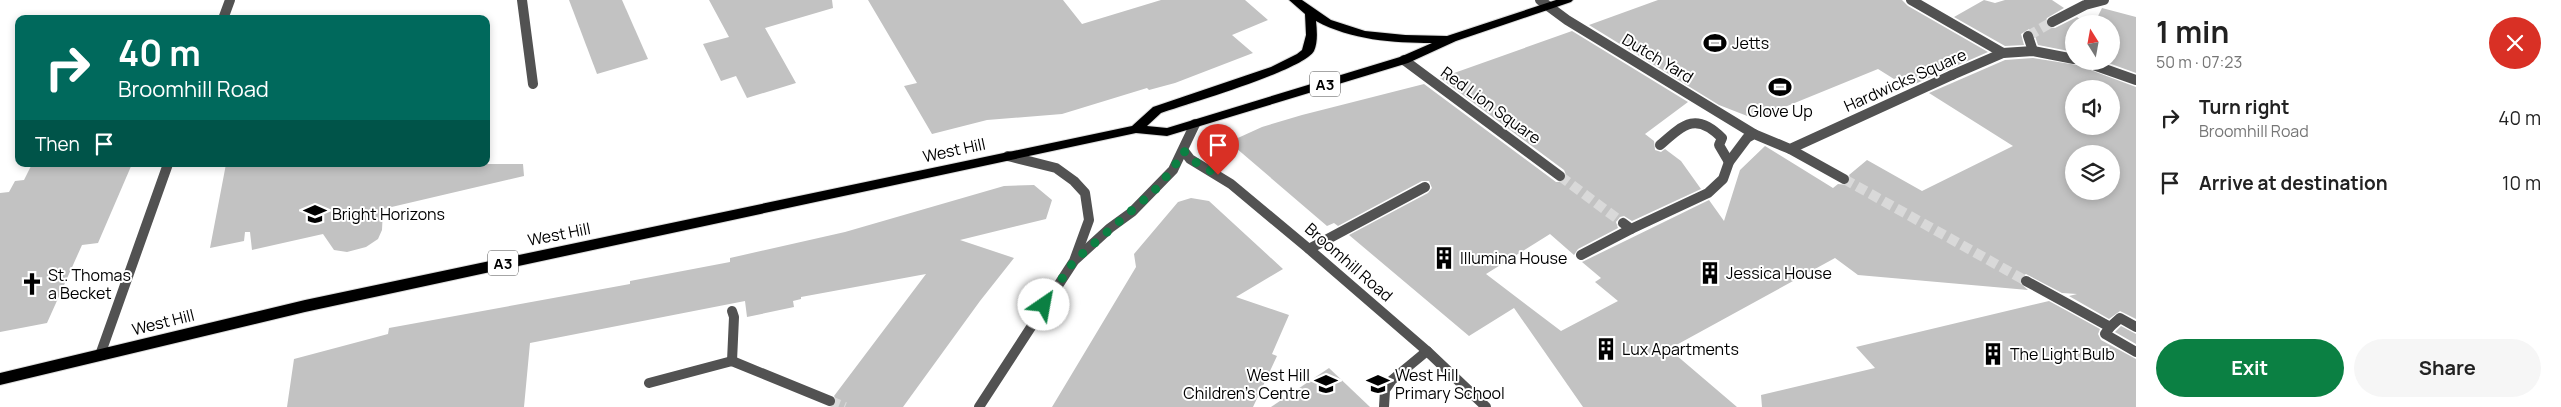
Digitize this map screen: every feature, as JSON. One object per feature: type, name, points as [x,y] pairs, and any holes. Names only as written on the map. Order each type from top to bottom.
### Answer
[{"type":"highway","name":"A3","points":[[1295,0],[1310,15],[1378,38],[1452,38]]},
{"type":"highway","name":"A3","points":[[1008,156],[1136,129],[1167,132],[1404,60],[1452,38],[1544,3],[1567,0]]},
{"type":"highway","name":"A3","points":[[1136,129],[1157,110],[1275,70],[1301,58],[1308,51],[1312,35],[1310,15]]},
{"type":"highway","name":"West Hill","points":[[0,379],[372,291],[1008,156]]},
{"type":"street","points":[[224,15],[230,0]]},
{"type":"street","points":[[522,0],[533,84]]},
{"type":"street","points":[[1910,0],[2003,53]]},
{"type":"street","points":[[2052,22],[2085,5],[2104,0]]},
{"type":"street","name":"Dutch Yard","points":[[1544,3],[1567,20],[1754,134]]},
{"type":"street","points":[[2028,36],[2034,51]]},
{"type":"street","name":"Hardwicks Square","points":[[1790,149],[2003,53],[2034,51],[2065,57]]},
{"type":"street","name":"Red Lion Square","points":[[1404,60],[1560,176]]},
{"type":"street","points":[[2108,70],[2136,80]]},
{"type":"street","points":[[1660,145],[1682,125],[1688,122],[1696,122],[1716,130],[1722,138],[1719,145],[1729,162]]},
{"type":"street","points":[[1074,261],[1154,191],[1172,170],[1184,151],[1188,136],[1195,124]]},
{"type":"street","points":[[1580,254],[1627,226],[1708,193],[1722,179],[1729,162],[1747,138],[1754,134],[1790,149],[1844,179]]},
{"type":"street","name":"Broomhill Road","points":[[1184,151],[1190,159],[1230,184],[1309,249],[1427,351],[1486,407]]},
{"type":"street","points":[[979,407],[1074,261],[1089,220],[1085,194],[1074,181],[1056,168],[1008,156]]},
{"type":"street","points":[[100,355],[167,167]]},
{"type":"street","points":[[1309,249],[1425,187]]},
{"type":"street","points":[[2026,281],[2110,327]]},
{"type":"street","points":[[732,311],[734,317],[732,362]]},
{"type":"street","points":[[2136,327],[2120,318],[2105,334],[2136,352]]},
{"type":"street","points":[[1384,407],[1385,390],[1392,380],[1427,351]]},
{"type":"street","points":[[649,383],[732,362],[830,401]]},
{"type":"building","points":[[569,0],[622,0],[648,59],[597,74]]},
{"type":"building","points":[[709,0],[832,0],[833,8],[765,28],[796,83],[747,98],[736,76],[721,81],[703,44],[729,37]]},
{"type":"building","points":[[868,0],[1063,0],[1082,24],[1161,0],[1245,0],[1268,20],[1232,35],[1253,53],[1175,83],[1149,90],[1147,88],[1062,114],[987,120],[932,134],[904,86],[917,83]]},
{"type":"building","points":[[1658,0],[1902,0],[1908,6],[1988,52],[1915,84],[1901,76],[1894,79],[1878,69],[1755,119],[1719,105],[1589,25]]},
{"type":"building","points":[[1984,0],[1995,3],[2005,0],[2052,0],[2064,8],[2047,18],[2045,22],[2048,27],[2055,28],[2065,23],[2065,50],[2038,45],[2034,33],[2029,29],[2021,34],[2024,45],[2005,46],[1954,17]]},
{"type":"building","points":[[2102,8],[2136,17],[2136,73],[2120,67],[2120,15],[2098,15]]},
{"type":"building","points":[[1572,31],[1688,102],[1645,134],[1654,141],[1655,150],[1661,152],[1665,149],[1681,161],[1701,189],[1632,221],[1624,216],[1620,217],[1616,222],[1618,228],[1578,249],[1574,255],[1550,234],[1486,274],[1561,331],[1618,301],[1595,282],[1601,278],[1582,262],[1709,200],[1724,221],[1740,170],[1765,146],[1833,188],[1838,184],[1848,185],[1851,179],[1849,175],[1867,160],[1922,191],[2013,146],[1929,93],[2005,60],[2033,58],[2065,63],[2065,70],[2090,70],[2117,80],[2065,80],[2065,135],[2120,135],[2120,81],[2136,87],[2136,319],[2120,311],[2109,319],[2069,296],[2077,294],[2062,293],[2026,274],[2020,277],[2019,282],[2028,290],[1858,275],[1835,258],[1669,349],[1737,407],[1583,407],[1514,308],[1469,336],[1349,235],[1428,193],[1432,188],[1429,181],[1422,181],[1338,226],[1334,223],[1327,226],[1229,142],[1262,127],[1302,115],[1424,84],[1556,182],[1562,182],[1567,177],[1564,170],[1440,78]]},
{"type":"building","points":[[490,164],[523,164],[524,176],[383,209],[382,230],[378,239],[366,247],[347,252],[334,250],[323,234],[252,250],[250,232],[245,232],[244,241],[210,248],[225,167],[490,167]]},
{"type":"building","name":"St. Thomas a Becket","points":[[30,167],[131,167],[98,243],[82,245],[47,323],[0,332],[0,193],[9,192],[15,181],[24,180]]},
{"type":"building","points":[[1034,185],[1052,200],[1046,219],[960,240],[1014,258],[980,301],[903,407],[833,407],[837,401],[834,396],[926,274],[801,297],[801,299],[793,301],[794,307],[747,317],[745,301],[530,343],[524,407],[287,407],[294,359],[388,334],[389,328],[630,284],[630,281],[730,262],[730,258],[845,232],[1004,186]]},
{"type":"building","points":[[1191,198],[1209,201],[1283,269],[1236,297],[1289,315],[1272,354],[1277,356],[1253,407],[1052,407],[1136,267],[1134,254],[1178,202]]},
{"type":"building","name":"The Light Bulb","points":[[2049,301],[2100,329],[2098,334],[2101,340],[2136,359],[2136,407],[1762,407],[1761,395],[1875,368],[1856,347]]},
{"type":"building","points":[[2121,326],[2136,334],[2136,344],[2115,332]]},
{"type":"building","name":"West Hill Children's Centre","points":[[1329,368],[1370,407],[1271,407]]},
{"type":"tunnel","points":[[2028,36],[2052,22]]},
{"type":"tunnel","points":[[1560,176],[1623,223]]},
{"type":"tunnel","points":[[1844,179],[2026,281]]},
{"type":"tunnel","points":[[830,401],[845,407]]},
{"type":"place","name":"Jetts","points":[[1715,43]]},
{"type":"place","name":"Glove Up","points":[[1780,87]]},
{"type":"place","name":"Bright Horizons","points":[[315,214]]},
{"type":"place","name":"Illumina House","points":[[1444,258]]},
{"type":"place","name":"Jessica House","points":[[1710,273]]},
{"type":"place","name":"St. Thomas a Becket","points":[[32,284]]},
{"type":"place","name":"Lux Apartments","points":[[1606,349]]},
{"type":"place","name":"The Light Bulb","points":[[1993,354]]},
{"type":"place","name":"West Hill Children's Centre","points":[[1326,384]]},
{"type":"place","name":"West Hill Primary School","points":[[1378,384]]},
{"type":"route","points":[[1044,305],[1074,261],[1154,191],[1172,170],[1184,151],[1190,159],[1218,175]]}]
